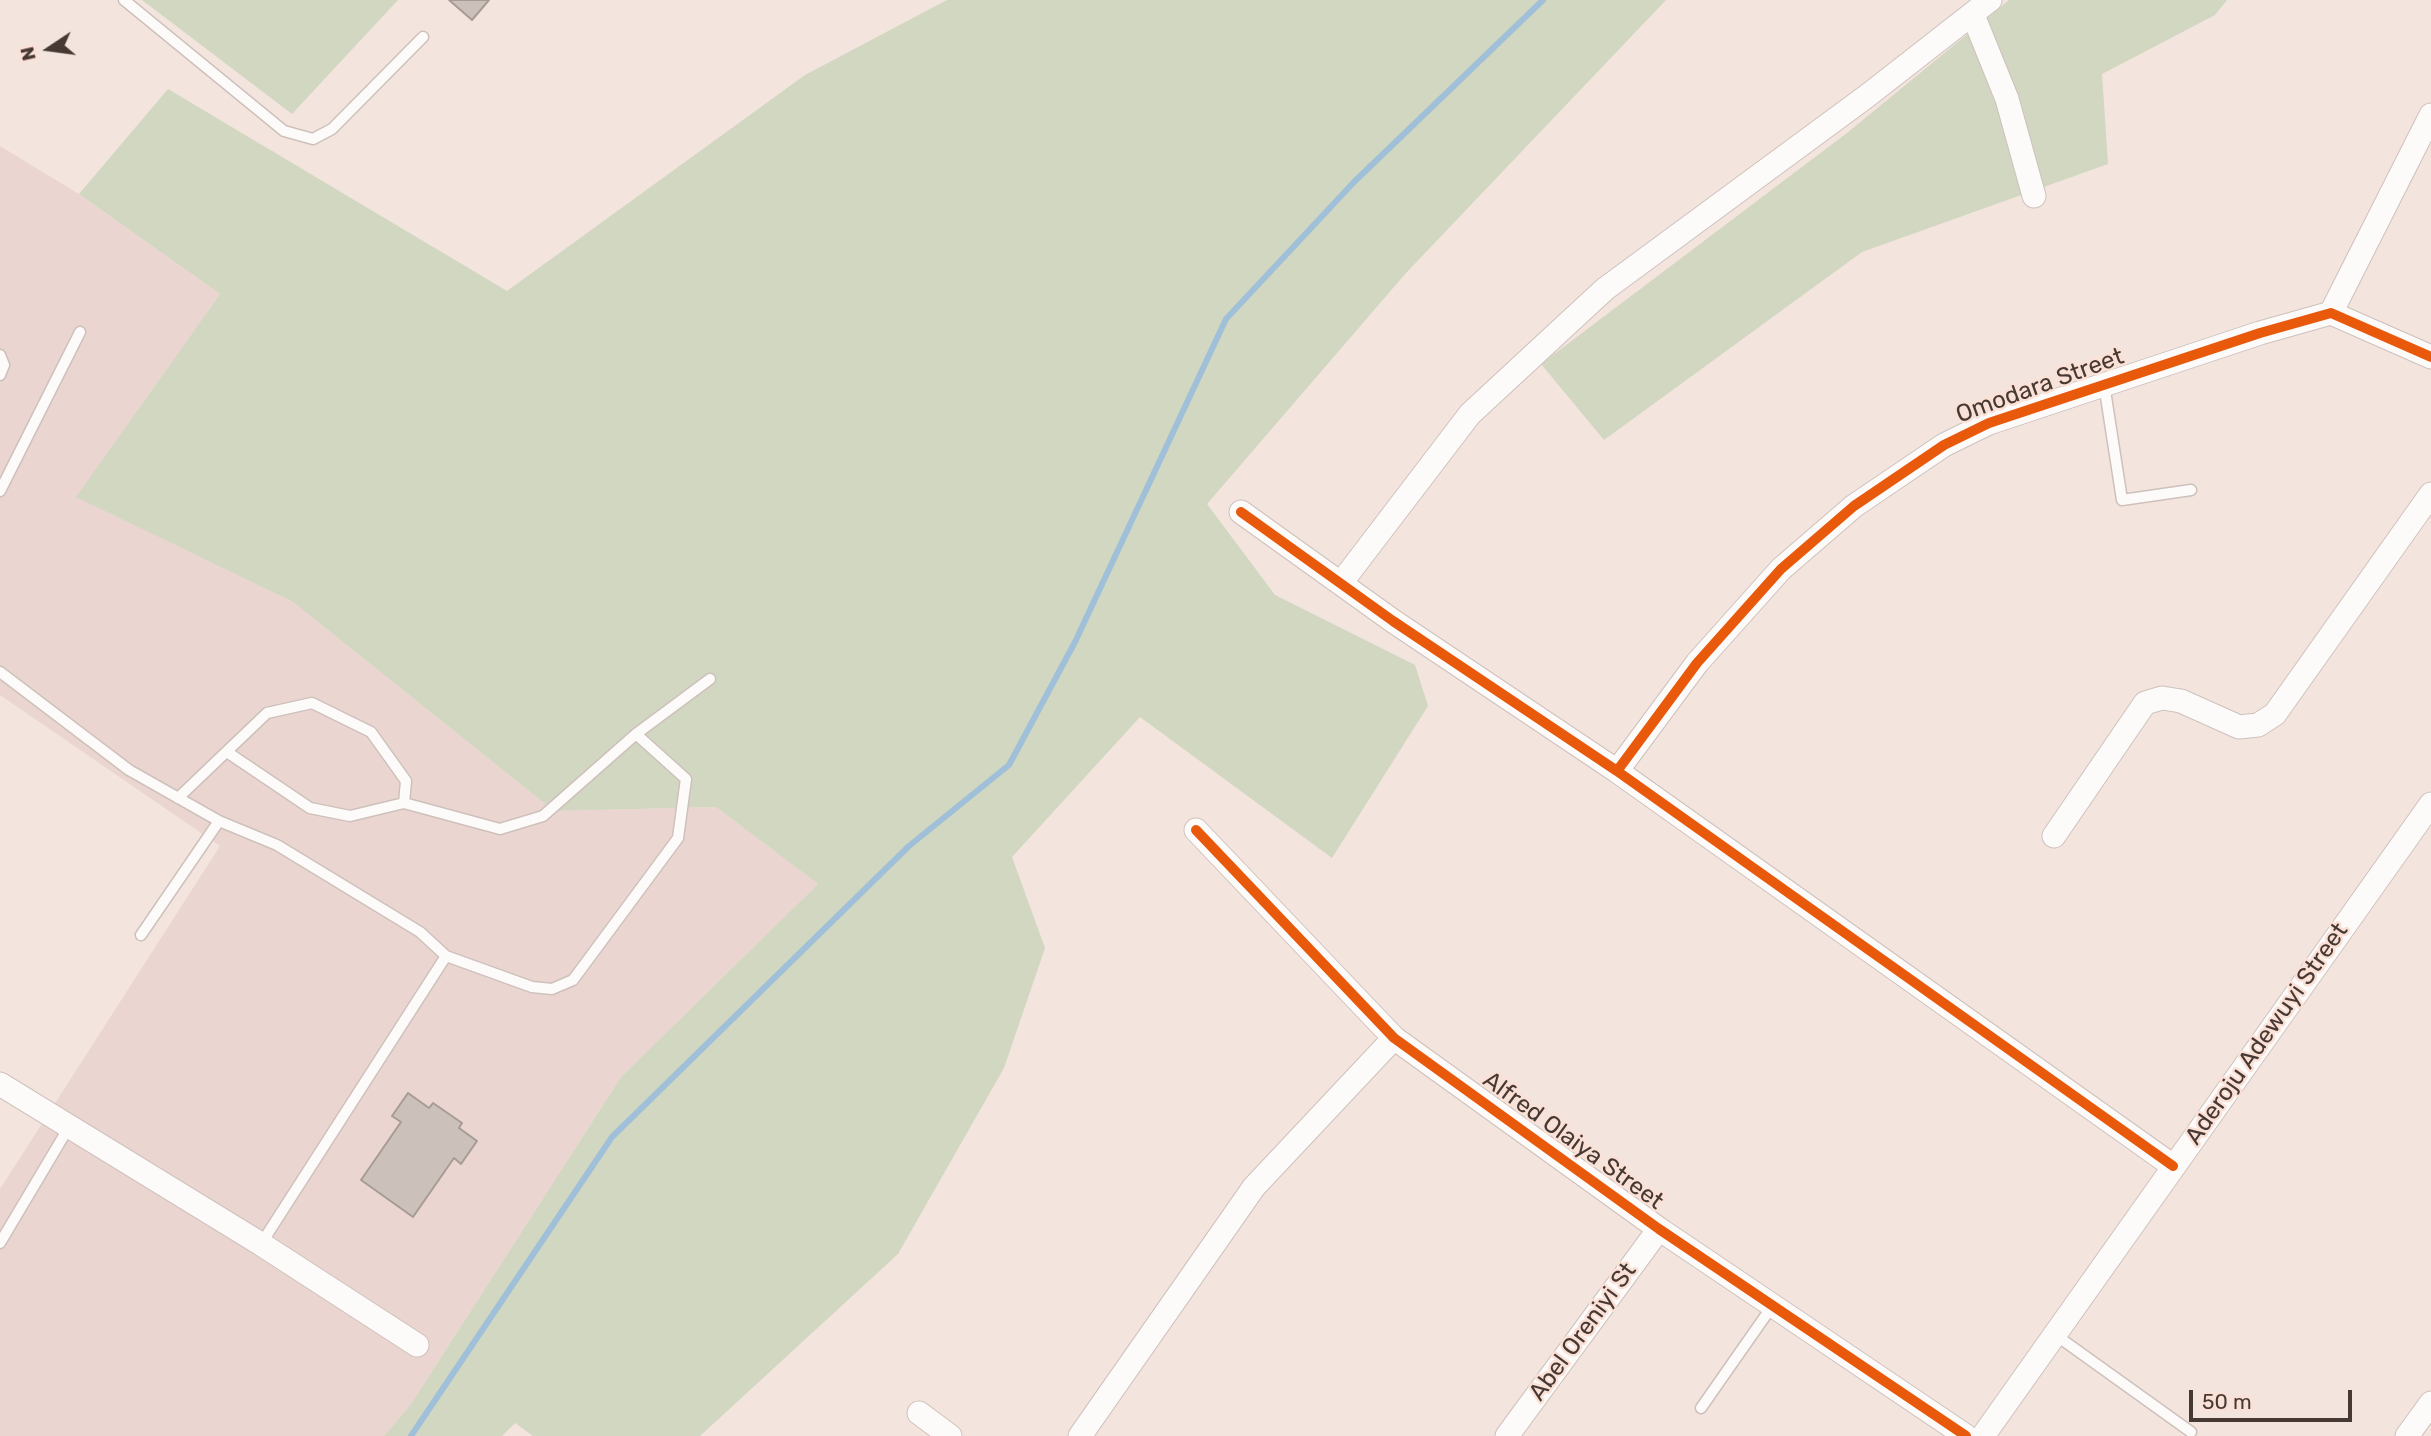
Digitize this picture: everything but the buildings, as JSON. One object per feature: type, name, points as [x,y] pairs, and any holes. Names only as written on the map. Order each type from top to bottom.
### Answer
[{"type":"street","points":[[1341,583],[1469,414],[1605,289],[1982,7],[2034,196]]},
{"type":"street","points":[[2431,115],[2331,313],[2431,357]]},
{"type":"street","name":"Omodara Street","points":[[1617,771],[1697,663],[1781,569],[1854,506],[1944,444],[1989,423],[2104,384],[2260,332],[2331,313]]},
{"type":"street","points":[[2054,836],[2145,703],[2162,698],[2181,701],[2239,727],[2258,725],[2274,714],[2431,494]]},
{"type":"street","points":[[1241,512],[1617,771],[2173,1166]]},
{"type":"street","name":"Aderoju Adewuyi Street","points":[[1983,1436],[2057,1336],[2173,1166],[2431,804]]},
{"type":"street","name":"Alfred Olaiya Street","points":[[1196,830],[1394,1038],[1659,1229],[1966,1436]]},
{"type":"street","points":[[1080,1436],[1254,1187],[1394,1038]]},
{"type":"street","points":[[0,1084],[261,1244],[417,1345]]},
{"type":"street","name":"Abel Oreniyi St","points":[[1507,1436],[1659,1229]]},
{"type":"street","points":[[2407,1436],[2431,1403]]},
{"type":"street","points":[[919,1413],[950,1436]]},
{"type":"lane","points":[[124,0],[285,131],[313,139],[332,129],[423,37]]},
{"type":"lane","points":[[0,491],[80,332]]},
{"type":"lane","points":[[0,355],[4,365],[0,374]]},
{"type":"lane","points":[[2104,384],[2122,500],[2191,490]]},
{"type":"lane","points":[[0,672],[129,770],[219,821],[277,845],[420,932],[446,956],[533,987],[552,989],[573,980],[678,838],[686,779],[636,734]]},
{"type":"lane","points":[[227,752],[310,808],[350,816],[404,803],[500,829],[543,816],[636,734],[710,679]]},
{"type":"lane","points":[[178,798],[267,712],[312,703],[371,732],[406,781],[404,803]]},
{"type":"lane","points":[[141,935],[219,821]]},
{"type":"lane","points":[[261,1244],[446,956]]},
{"type":"lane","points":[[0,1243],[69,1127]]},
{"type":"lane","points":[[1701,1408],[1773,1306]]},
{"type":"lane","points":[[2057,1336],[2191,1432]]},
{"type":"shaded area","points":[[0,146],[79,194],[220,294],[77,497],[293,602],[554,811],[716,807],[818,884],[621,1077],[411,1404],[384,1436],[0,1436],[0,1189],[220,846],[0,695]]},
{"type":"green space","points":[[142,0],[398,0],[292,114]]},
{"type":"green space","points":[[947,0],[1666,0],[1406,273],[1207,504],[1275,595],[1415,665],[1428,706],[1332,858],[1140,717],[1012,857],[1045,948],[1004,1068],[898,1254],[700,1436],[533,1436],[515,1423],[502,1436],[384,1436],[411,1404],[621,1077],[818,884],[716,807],[554,811],[293,602],[76,497],[220,294],[79,194],[168,89],[507,291],[805,75]]},
{"type":"green space","points":[[2009,0],[2227,0],[2215,15],[2102,74],[2108,164],[1862,252],[1604,440],[1541,364],[1847,133]]},
{"type":"waterway","points":[[411,1436],[612,1137],[909,846],[1009,765],[1075,642],[1226,319],[1354,182],[1543,0]]},
{"type":"cycle path","points":[[1617,771],[1697,663],[1781,569],[1854,506],[1944,445],[1989,423],[2260,333],[2331,313],[2431,357]]},
{"type":"cycle path","points":[[1241,512],[1393,621],[1617,771],[2173,1166]]},
{"type":"cycle path","points":[[1196,830],[1394,1038],[1659,1229],[1966,1436]]}]
